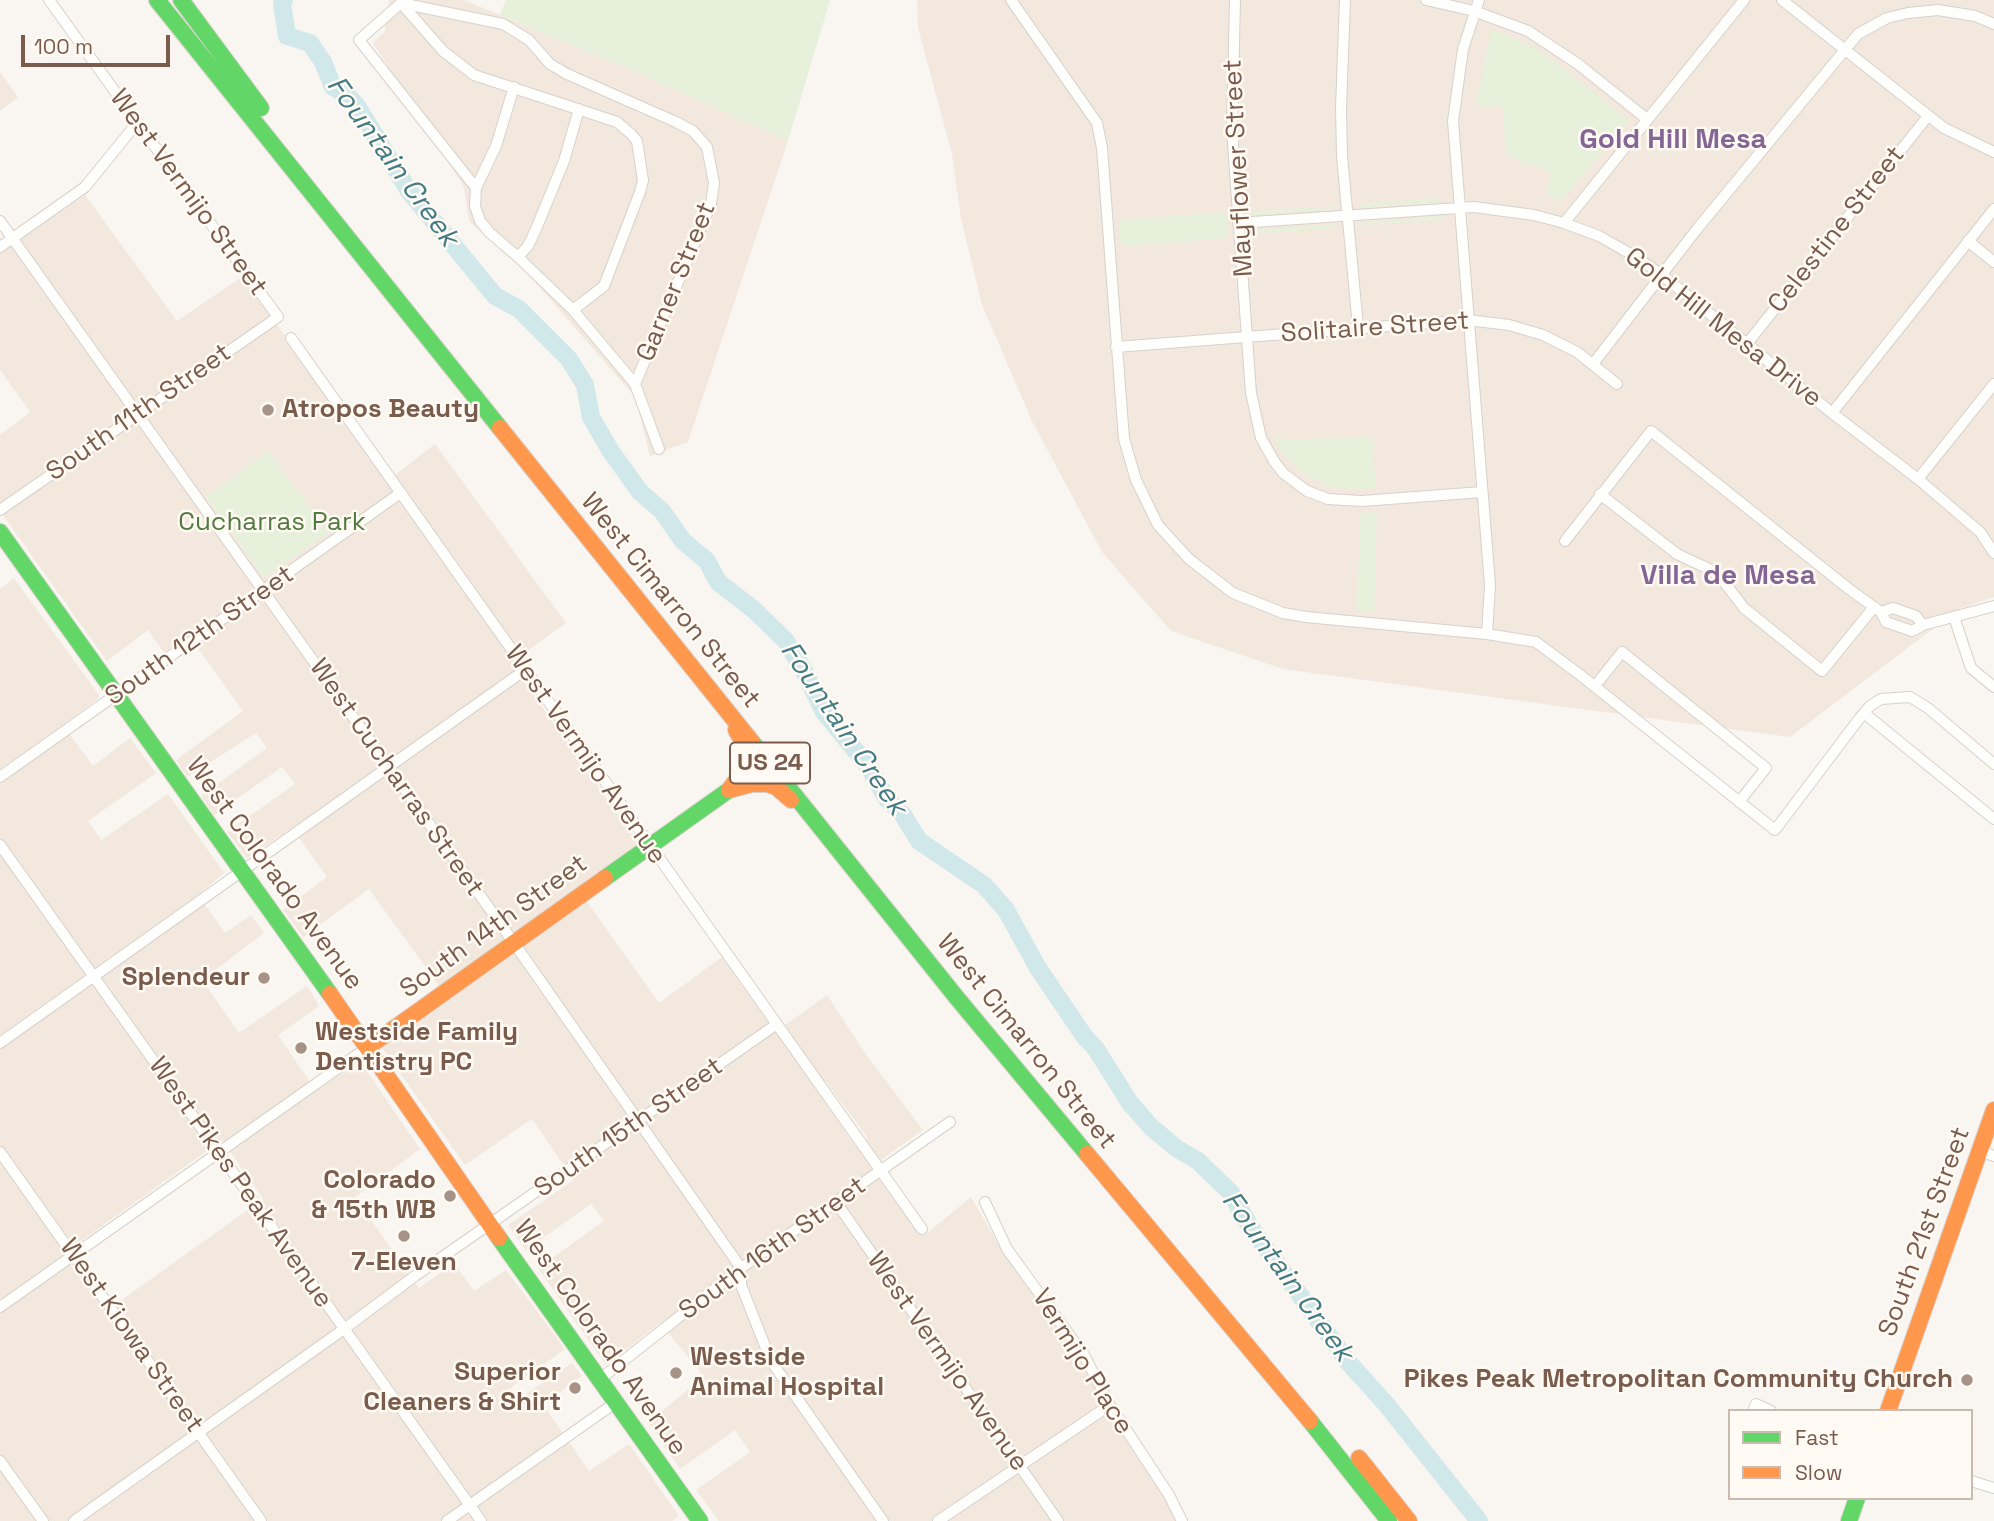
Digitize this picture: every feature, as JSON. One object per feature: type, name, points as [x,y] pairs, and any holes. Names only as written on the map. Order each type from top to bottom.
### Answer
[{"type":"main road","name":"West Cimarron Street","points":[[157,0],[957,998],[1349,1468],[1389,1521]]},
{"type":"main road","name":"West Cimarron Street","points":[[181,0],[275,125],[940,953],[1409,1521]]},
{"type":"main road","name":"West Colorado Avenue","points":[[0,532],[368,1047],[490,1225],[700,1521]]},
{"type":"main road","points":[[706,684],[736,729],[744,749],[741,770],[729,790]]},
{"type":"main road","points":[[729,790],[760,783],[776,787],[834,844]]},
{"type":"main road","name":"South 14th Street","points":[[368,1047],[729,790]]},
{"type":"main road","name":"South 21st Street","points":[[1889,1409],[1987,1153],[1994,1110]]},
{"type":"main road","points":[[1849,1521],[1856,1500]]},
{"type":"street","name":"West Vermijo Street","points":[[49,0],[278,317]]},
{"type":"street","points":[[1011,0],[1097,123],[1102,148],[1124,439],[1136,480],[1158,525],[1189,559],[1233,593],[1283,613],[1487,634],[1536,642],[1775,830],[1864,713],[1881,699],[1910,697],[1994,764]]},
{"type":"street","name":"Mayflower Street","points":[[1235,0],[1232,130],[1252,408],[1261,438],[1283,473],[1307,491],[1338,501],[1482,492]]},
{"type":"street","points":[[1345,0],[1341,108],[1347,215],[1358,327]]},
{"type":"street","points":[[1426,0],[1476,5],[1551,45],[1648,120]]},
{"type":"street","points":[[1564,223],[1744,0]]},
{"type":"street","points":[[1782,0],[1928,116],[1963,138],[1994,152]]},
{"type":"street","points":[[399,1],[443,51],[474,75],[617,122],[637,141],[643,180],[604,286],[573,310]]},
{"type":"street","name":"Garner Street","points":[[635,384],[712,204],[714,183],[707,147],[693,131],[676,121],[567,74],[550,64],[529,40],[503,24],[399,1],[359,40],[476,188],[475,206],[490,233],[573,310],[635,384],[659,449]]},
{"type":"street","points":[[1476,5],[1463,49],[1454,104],[1454,135],[1490,585],[1487,634]]},
{"type":"street","points":[[1593,364],[1858,34],[1871,26],[1908,13],[1938,10],[1975,16],[1994,24]]},
{"type":"street","points":[[476,188],[496,146],[514,87]]},
{"type":"street","points":[[518,257],[537,229],[564,161],[579,109]]},
{"type":"street","name":"Celestine Street","points":[[1746,345],[1928,116]]},
{"type":"street","points":[[0,247],[85,187],[137,123]]},
{"type":"street","name":"Gold Hill Mesa Drive","points":[[1238,223],[1460,207],[1505,210],[1564,223],[1618,246],[1662,275],[1746,345],[1918,479],[1974,526],[1994,552]]},
{"type":"street","points":[[1832,413],[1994,209]]},
{"type":"street","name":"West Cucharras Street","points":[[0,221],[514,943],[741,1268],[741,1285],[771,1361],[883,1521]]},
{"type":"street","points":[[1968,241],[1994,262]]},
{"type":"street","name":"South 11th Street","points":[[0,510],[278,317]]},
{"type":"street","name":"Solitaire Street","points":[[1116,347],[1468,320],[1526,329],[1562,343],[1617,384]]},
{"type":"street","name":"West Vermijo Avenue","points":[[290,338],[922,1230]]},
{"type":"street","points":[[1918,479],[1994,384]]},
{"type":"street","points":[[1565,541],[1651,431],[1878,609],[1886,622],[1912,631],[1923,625],[1994,606]]},
{"type":"street","name":"South 12th Street","points":[[0,777],[399,494]]},
{"type":"street","points":[[1600,494],[1677,554],[1709,569],[1721,578],[1744,608],[1822,671],[1878,609]]},
{"type":"street","points":[[1954,617],[1971,668],[1994,687]]},
{"type":"street","points":[[1595,686],[1622,652],[1766,768],[1740,802]]},
{"type":"street","points":[[0,1043],[525,670]]},
{"type":"street","points":[[1864,713],[1994,819]]},
{"type":"street","name":"West Pikes Peak Avenue","points":[[0,845],[481,1521]]},
{"type":"street","name":"South 15th Street","points":[[74,1521],[415,1276],[777,1024]]},
{"type":"street","name":"South 14th Street","points":[[0,1307],[368,1047]]},
{"type":"street","name":"South 16th Street","points":[[599,1380],[741,1268],[950,1122]]},
{"type":"street","name":"West Kiowa Street","points":[[0,1152],[261,1521]]},
{"type":"street","name":"West Vermijo Avenue","points":[[836,1202],[1058,1521]]},
{"type":"street","name":"Vermijo Place","points":[[985,1202],[1007,1250],[1084,1355],[1110,1405],[1169,1495],[1182,1521]]},
{"type":"street","points":[[447,1521],[615,1403]]},
{"type":"street","points":[[938,1521],[1110,1405]]},
{"type":"street","points":[[0,1461],[43,1521]]},
{"type":"street","points":[[1973,1482],[1994,1488]]},
{"type":"shaded area","points":[[389,0],[464,0],[692,95],[788,141],[688,442],[650,456],[635,397],[530,276],[469,221],[464,187],[373,43],[385,31]]},
{"type":"shaded area","points":[[917,0],[1994,0],[1994,597],[1959,609],[1790,737],[1283,669],[1171,631],[1102,552],[1032,421],[982,305],[961,219],[952,154],[918,28]]},
{"type":"shaded area","points":[[0,72],[18,97],[0,111]]},
{"type":"shaded area","points":[[85,195],[177,321],[243,276],[387,481],[435,444],[566,623],[511,663],[638,843],[578,889],[659,1003],[722,957],[769,1024],[784,1026],[827,995],[865,1053],[923,1130],[871,1167],[925,1235],[971,1197],[998,1244],[1074,1347],[1100,1389],[1109,1415],[1177,1521],[719,1521],[696,1490],[750,1452],[735,1430],[680,1469],[648,1423],[704,1376],[660,1323],[606,1365],[538,1268],[604,1221],[591,1204],[526,1250],[508,1225],[574,1180],[532,1119],[465,1165],[381,1046],[448,998],[369,889],[303,937],[283,910],[327,877],[292,828],[247,858],[227,832],[295,784],[282,767],[214,815],[201,796],[267,748],[256,733],[187,777],[176,760],[243,711],[189,636],[164,653],[148,630],[107,661],[0,511],[0,435],[30,412],[0,370],[0,237],[8,248]],"holes":[[[268,451],[327,533],[264,577],[206,497]],[[826,1082],[868,1138],[856,1147],[815,1088]]]},
{"type":"shaded area","points":[[14,578],[99,695],[97,700],[63,725],[93,766],[130,738],[156,773],[88,821],[101,840],[168,794],[224,873],[198,895],[225,933],[251,915],[264,933],[202,980],[239,1033],[307,986],[319,1006],[278,1035],[316,1091],[357,1063],[362,1064],[420,1149],[355,1197],[419,1288],[454,1263],[474,1291],[506,1270],[565,1349],[498,1397],[506,1407],[572,1363],[582,1376],[543,1404],[589,1471],[629,1444],[679,1516],[672,1521],[0,1521],[0,589]],"holes":[[[222,1140],[263,1199],[105,1312],[63,1254]]]},
{"type":"green space","points":[[506,0],[830,0],[788,141],[632,70],[500,15]]},
{"type":"green space","points":[[1491,31],[1527,44],[1553,60],[1629,121],[1561,201],[1547,196],[1551,171],[1521,162],[1507,154],[1502,106],[1480,107],[1477,100]]},
{"type":"green space","points":[[1440,198],[1440,202],[1367,207],[1359,210],[1359,204]]},
{"type":"green space","points":[[1333,206],[1334,209],[1259,215],[1251,218],[1251,212]]},
{"type":"green space","points":[[1226,212],[1228,238],[1121,246],[1119,220]]},
{"type":"green space","points":[[1443,216],[1444,219],[1361,226],[1361,220],[1372,222]]},
{"type":"green space","points":[[1336,224],[1336,228],[1252,234],[1251,228],[1259,230]]},
{"type":"green space","points":[[1372,437],[1376,488],[1359,490],[1333,487],[1312,479],[1289,461],[1274,440]]},
{"type":"green space","name":"Cucharras Park","points":[[268,451],[328,533],[264,577],[206,497]]},
{"type":"green space","points":[[1377,512],[1374,612],[1357,611],[1360,514]]},
{"type":"waterway","name":"Fountain Creek","points":[[284,0],[282,4],[287,36],[310,43],[323,62],[333,87],[347,95],[357,106],[409,191],[495,296],[519,309],[569,359],[585,385],[591,417],[610,450],[640,492],[662,511],[683,541],[707,561],[718,582],[753,609],[785,640],[824,712],[869,767],[887,799],[903,815],[919,841],[984,885],[1006,910],[1038,968],[1084,1036],[1096,1049],[1130,1103],[1151,1127],[1176,1148],[1198,1161],[1231,1193],[1249,1225],[1349,1363],[1386,1404],[1479,1521]]},
{"type":"traffic: fast","points":[[157,0],[500,428]]},
{"type":"traffic: fast","points":[[181,0],[261,108]]},
{"type":"traffic: fast","points":[[0,532],[330,994]]},
{"type":"traffic: fast","points":[[752,742],[957,998],[1087,1154]]},
{"type":"traffic: fast","points":[[605,878],[729,790]]},
{"type":"traffic: fast","points":[[499,1238],[700,1521]]},
{"type":"traffic: fast","points":[[1310,1421],[1389,1521]]},
{"type":"traffic: fast","points":[[1849,1521],[1856,1500]]},
{"type":"traffic: slow","points":[[500,428],[752,742]]},
{"type":"traffic: slow","points":[[729,790],[738,778],[745,757],[736,730]]},
{"type":"traffic: slow","points":[[729,790],[752,784],[767,784],[776,787],[791,800]]},
{"type":"traffic: slow","points":[[368,1047],[605,878]]},
{"type":"traffic: slow","points":[[330,994],[499,1238]]},
{"type":"traffic: slow","points":[[1889,1409],[1994,1110]]},
{"type":"traffic: slow","points":[[1087,1154],[1310,1421]]},
{"type":"traffic: slow","points":[[1359,1458],[1409,1521]]},
{"type":"place","name":"Atropos Beauty","points":[[268,410]]},
{"type":"place","name":"Splendeur","points":[[264,978]]},
{"type":"place","name":"Westside Family Dentistry PC","points":[[301,1048]]},
{"type":"place","name":"Colorado & 15th WB","points":[[450,1196]]},
{"type":"place","name":"7-Eleven","points":[[404,1236]]},
{"type":"place","name":"Westside Animal Hospital","points":[[676,1373]]},
{"type":"place","name":"Pikes Peak Metropolitan Community Church","points":[[1967,1380]]},
{"type":"place","name":"Superior Cleaners & Shirt","points":[[575,1388]]},
{"type":"district","name":"Gold Hill Mesa","points":[[1673,140]]},
{"type":"district","name":"Villa de Mesa","points":[[1728,576]]}]
